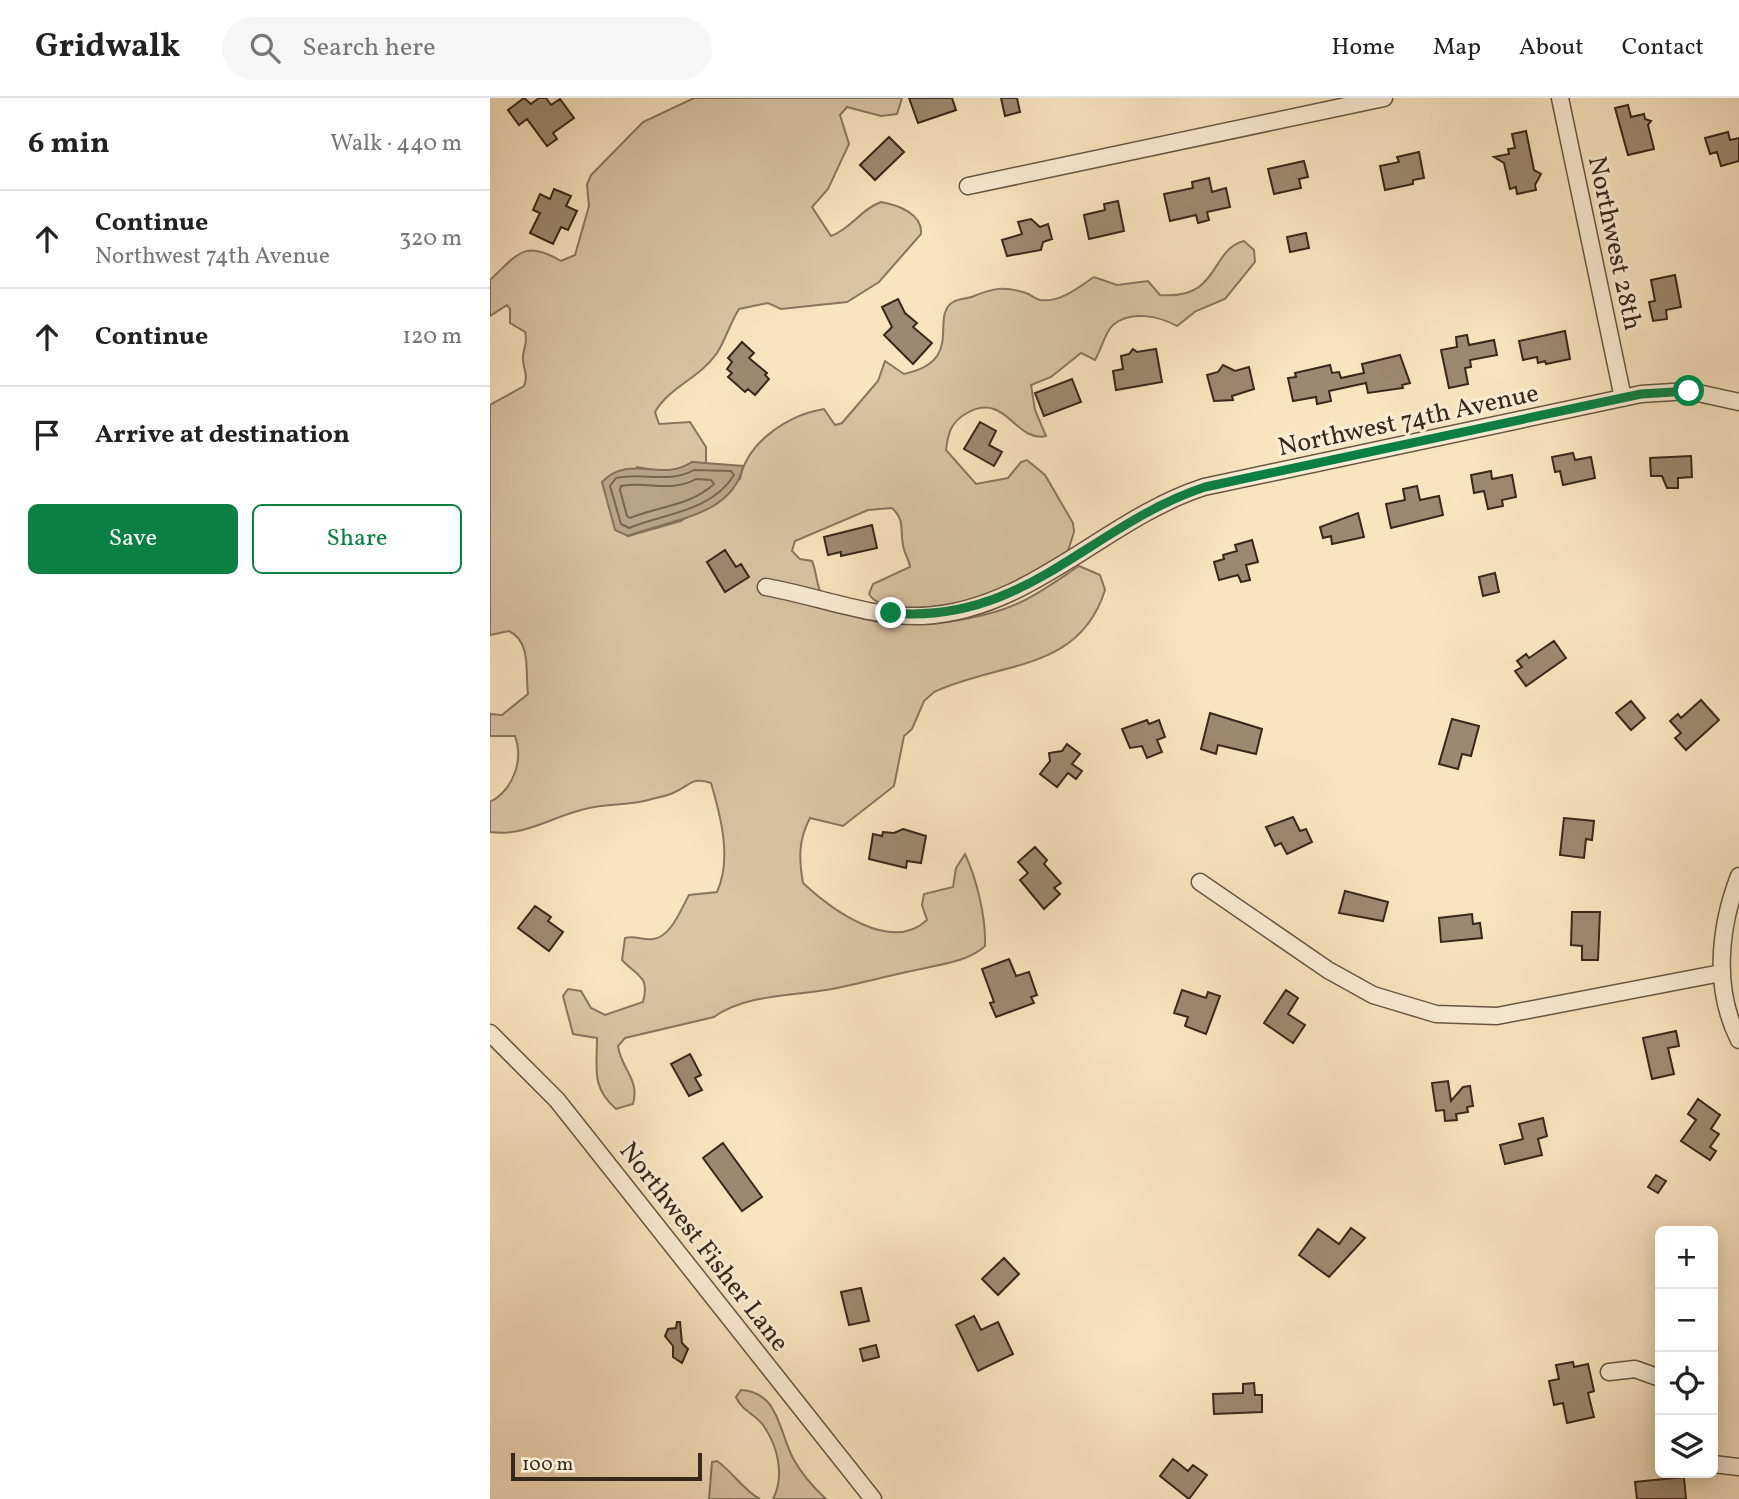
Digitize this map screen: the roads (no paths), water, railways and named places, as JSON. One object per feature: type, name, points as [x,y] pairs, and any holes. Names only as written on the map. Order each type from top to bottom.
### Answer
[{"type":"street","points":[[968,186],[1384,98]]},
{"type":"street","name":"Northwest 28th","points":[[1560,98],[1623,398]]},
{"type":"street","name":"Northwest 74th Avenue","points":[[766,587],[891,613],[921,616],[949,613],[1011,594],[1101,543],[1158,506],[1205,487],[1623,398],[1667,391],[1689,391],[1739,402]]},
{"type":"street","points":[[1739,876],[1727,907],[1721,972],[1726,1015],[1739,1040]]},
{"type":"street","points":[[1200,882],[1328,970],[1373,995],[1436,1014],[1497,1016],[1721,972]]},
{"type":"street","name":"Northwest Fisher Lane","points":[[490,1033],[557,1100],[873,1499]]},
{"type":"street","points":[[1609,1372],[1635,1369],[1655,1376]]},
{"type":"street","points":[[1718,1465],[1739,1467]]},
{"type":"water","points":[[692,462],[743,466],[737,483],[713,506],[628,536],[615,530],[602,482],[624,470],[669,470]]}]
